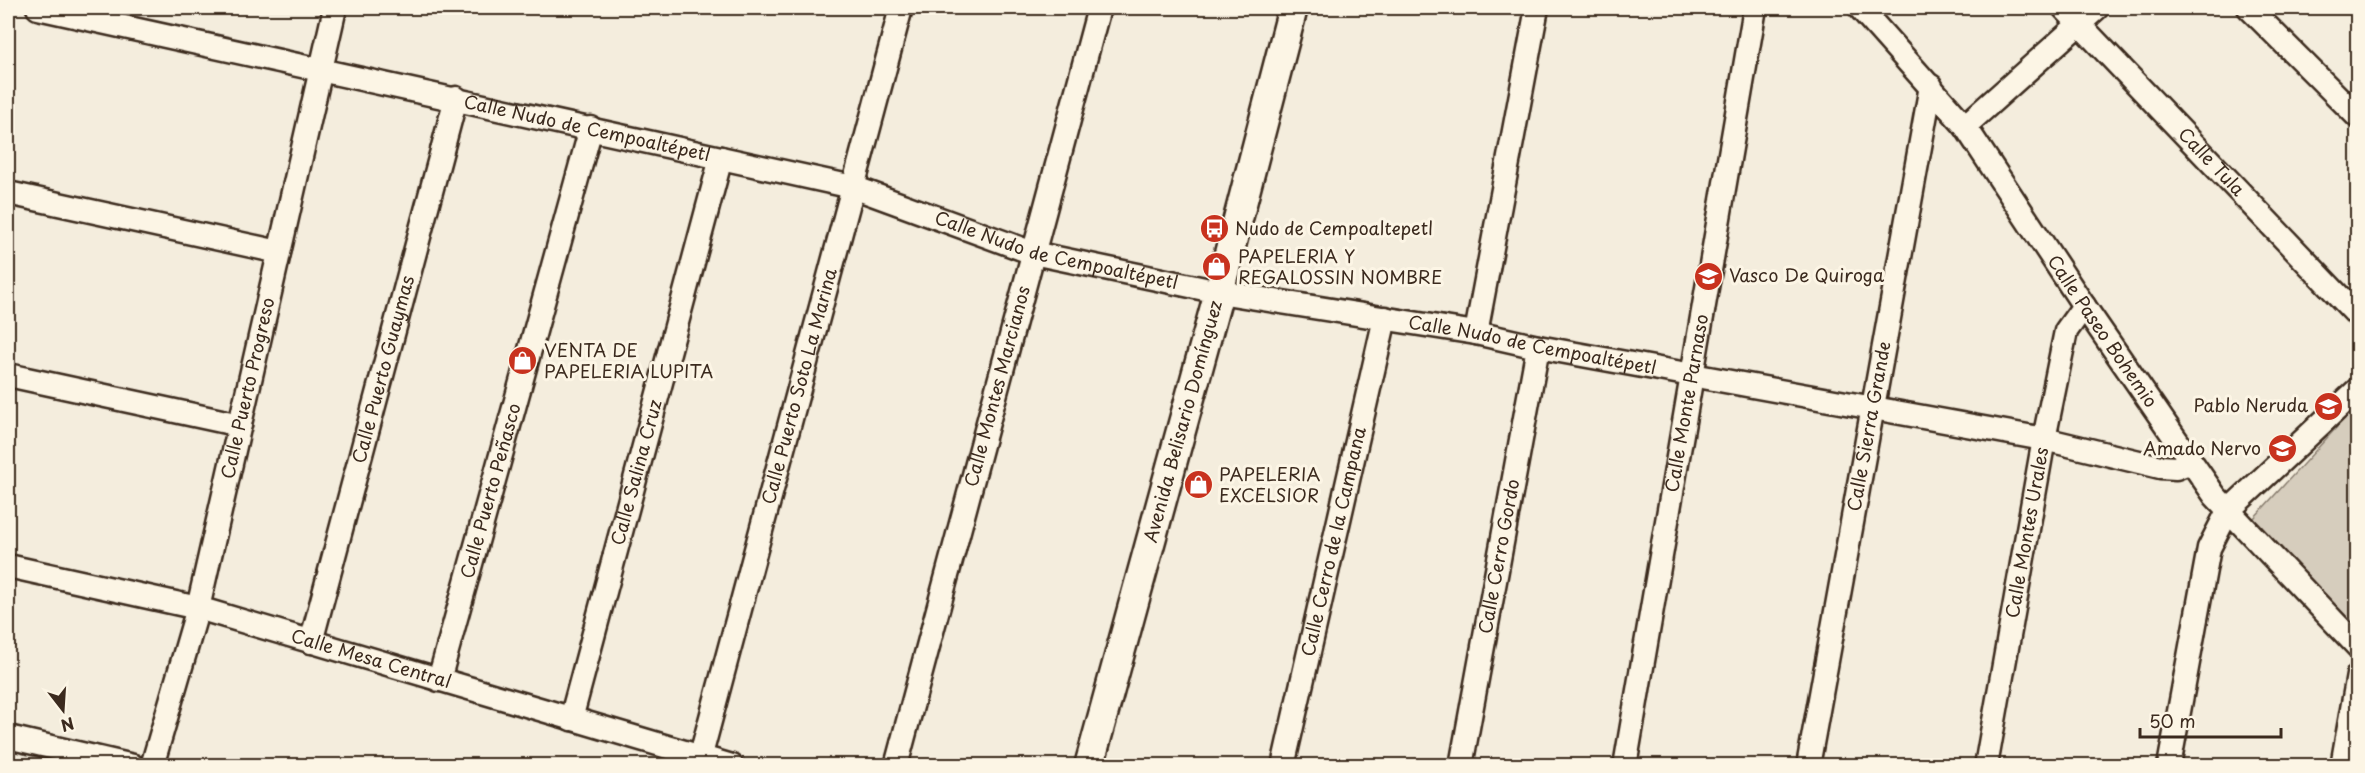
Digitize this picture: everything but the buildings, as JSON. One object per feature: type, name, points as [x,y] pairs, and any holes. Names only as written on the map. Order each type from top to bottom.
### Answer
[{"type":"main road","name":"Avenida Belisario Domínguez","points":[[1089,765],[1219,291],[1293,8]]},
{"type":"street","name":"Calle Nudo de Cempoaltépetl","points":[[38,8],[853,187],[1034,252],[1219,291],[1476,333],[1538,347],[2044,439],[2160,467],[2176,468],[2191,462]]},
{"type":"street","name":"Calle Puerto Progreso","points":[[152,765],[198,608],[335,8]]},
{"type":"street","name":"Calle Puerto Soto La Marina","points":[[699,761],[901,8]]},
{"type":"street","name":"Calle Montes Marcianos","points":[[896,765],[1099,8]]},
{"type":"street","points":[[1476,333],[1537,8]]},
{"type":"street","name":"Calle Monte Parnaso","points":[[1625,765],[1755,8]]},
{"type":"street","name":"Calle Paseo Bohemio","points":[[1860,8],[1965,126],[2084,306],[2191,462],[2228,511],[2358,647]]},
{"type":"street","points":[[1965,126],[2071,16],[2097,8]]},
{"type":"street","points":[[2249,8],[2358,117]]},
{"type":"street","name":"Calle Tula","points":[[2071,16],[2358,316]]},
{"type":"street","name":"Calle Sierra Grande","points":[[1808,765],[1931,86]]},
{"type":"street","name":"Calle Puerto Guaymas","points":[[311,642],[456,98]]},
{"type":"street","name":"Calle Puerto Peñasco","points":[[439,680],[591,128]]},
{"type":"street","name":"Calle Salina Cruz","points":[[570,719],[721,158]]},
{"type":"street","points":[[8,193],[279,252]]},
{"type":"street","name":"Calle Montes Urales","points":[[1986,765],[2044,439],[2066,332],[2084,306]]},
{"type":"street","name":"Calle Cerro de la Campana","points":[[1283,765],[1385,318]]},
{"type":"street","name":"Calle Cerro Gordo","points":[[1461,765],[1538,347]]},
{"type":"street","points":[[8,375],[240,425]]},
{"type":"street","points":[[2169,765],[2209,548],[2228,511],[2358,389]]},
{"type":"street","name":"Calle Mesa Central","points":[[8,566],[198,608],[570,719],[699,761],[732,765]]},
{"type":"street","points":[[2342,765],[2358,675]]},
{"type":"street","points":[[8,737],[133,765]]},
{"type":"shaded area","points":[[2357,405],[2357,629],[2253,519]]},
{"type":"place","name":"Nudo de Cempoaltepetl","points":[[1214,229]]},
{"type":"place","name":"PAPELERIA Y REGALOSSIN NOMBRE","points":[[1217,267]]},
{"type":"place","name":"Vasco De Quiroga","points":[[1708,276]]},
{"type":"place","name":"VENTA DE PAPELERIA LUPITA","points":[[523,361]]},
{"type":"place","name":"Pablo Neruda","points":[[2329,406]]},
{"type":"place","name":"Amado Nervo","points":[[2282,449]]},
{"type":"place","name":"PAPELERIA EXCELSIOR","points":[[1198,485]]}]
